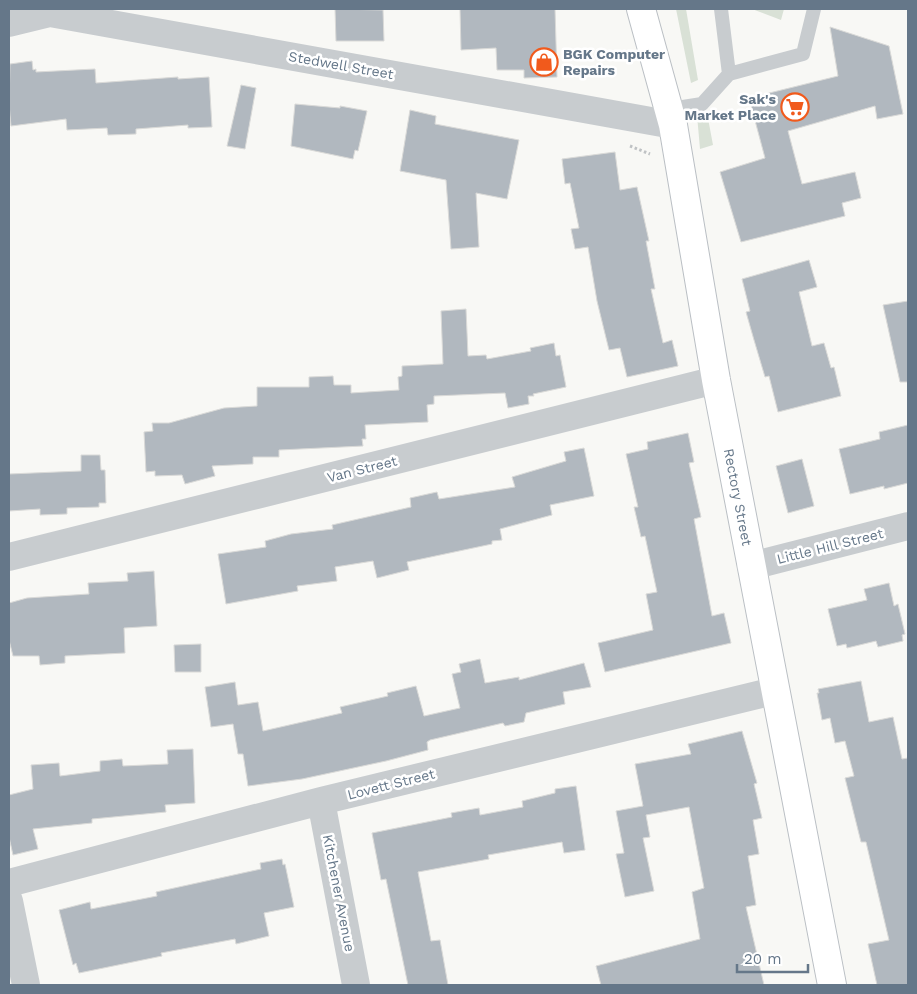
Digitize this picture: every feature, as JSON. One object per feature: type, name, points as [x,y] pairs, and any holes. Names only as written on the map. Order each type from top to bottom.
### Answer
[{"type":"street","name":"Rectory Street","points":[[641,9],[671,117],[716,380],[774,691],[832,985]]},
{"type":"street","name":"Stedwell Street","points":[[9,23],[50,13],[671,117]]},
{"type":"street","name":"Van Street","points":[[9,557],[716,380]]},
{"type":"street","name":"Little Hill Street","points":[[751,566],[908,526]]},
{"type":"street","name":"Lovett Street","points":[[9,883],[321,801],[774,691]]},
{"type":"street","name":"Kitchener Avenue","points":[[321,801],[356,985]]},
{"type":"street","points":[[9,901],[26,985]]},
{"type":"lane","points":[[721,9],[730,74]]},
{"type":"lane","points":[[671,117],[702,104],[730,74],[803,54],[814,9]]},
{"type":"shaded area","points":[[676,9],[686,9],[698,80],[691,83]]},
{"type":"shaded area","points":[[752,9],[784,9],[781,20]]},
{"type":"shaded area","points":[[707,113],[713,145],[700,149],[697,115]]},
{"type":"building","points":[[335,9],[383,10],[384,41],[336,41]]},
{"type":"building","points":[[460,9],[555,9],[557,77],[524,78],[524,70],[497,70],[496,48],[461,50]]},
{"type":"building","points":[[830,27],[889,46],[903,114],[877,119],[875,106],[788,131],[802,184],[855,172],[861,198],[842,203],[845,216],[741,242],[720,172],[765,158],[749,98],[838,76]]},
{"type":"building","points":[[32,61],[33,70],[36,69],[36,72],[95,69],[96,83],[178,77],[178,79],[209,77],[212,127],[188,128],[188,125],[136,129],[136,134],[108,135],[107,128],[67,130],[66,119],[11,126],[9,104],[10,64]]},
{"type":"building","points":[[241,85],[256,88],[245,149],[227,146]]},
{"type":"building","points":[[295,104],[340,108],[340,106],[367,111],[358,151],[355,150],[353,159],[291,146]]},
{"type":"building","points":[[410,110],[436,116],[435,124],[519,140],[507,199],[476,193],[479,247],[451,249],[446,180],[400,171]]},
{"type":"building","points":[[615,152],[620,190],[637,187],[649,241],[646,241],[655,289],[651,289],[663,343],[672,340],[678,366],[627,377],[620,348],[609,350],[597,301],[588,247],[575,249],[571,229],[579,228],[570,183],[565,184],[562,159]]},
{"type":"building","points":[[809,260],[817,287],[799,292],[812,346],[824,343],[831,368],[834,367],[841,396],[778,412],[769,376],[765,377],[746,312],[750,311],[742,279]]},
{"type":"building","points":[[908,301],[908,382],[900,382],[883,305]]},
{"type":"building","points":[[466,309],[468,356],[486,355],[487,359],[531,351],[530,348],[554,343],[556,356],[560,355],[566,387],[533,394],[534,396],[528,396],[529,404],[508,408],[505,393],[434,396],[434,404],[427,405],[428,422],[365,425],[366,439],[362,439],[363,446],[279,450],[279,457],[253,457],[253,464],[212,466],[215,476],[185,484],[182,475],[155,476],[155,471],[146,472],[144,432],[153,431],[152,423],[169,423],[224,408],[257,406],[257,387],[309,387],[309,377],[333,376],[334,385],[351,385],[351,393],[399,390],[398,377],[402,376],[402,366],[443,364],[441,311]]},
{"type":"building","points":[[908,425],[908,483],[884,489],[884,486],[850,494],[839,449],[880,439],[879,432]]},
{"type":"building","points":[[688,433],[694,462],[689,463],[701,517],[694,519],[712,616],[724,613],[731,643],[605,672],[598,643],[653,630],[646,594],[657,592],[645,536],[641,537],[634,507],[638,507],[626,454],[648,449],[647,442]]},
{"type":"building","points":[[584,448],[594,496],[550,505],[552,515],[500,529],[502,540],[492,541],[492,544],[407,562],[409,570],[377,578],[373,561],[335,567],[337,581],[297,586],[298,591],[226,604],[218,554],[266,547],[265,541],[291,534],[333,529],[332,525],[411,507],[410,498],[437,492],[439,499],[515,487],[512,477],[566,461],[564,452]]},
{"type":"building","points":[[81,455],[100,455],[101,470],[105,470],[106,503],[99,503],[99,507],[67,508],[67,514],[40,515],[40,509],[9,511],[9,474],[81,471]]},
{"type":"building","points":[[802,459],[814,506],[788,513],[776,466]]},
{"type":"building","points":[[154,571],[157,626],[124,628],[125,653],[65,656],[65,663],[40,665],[39,656],[13,656],[9,640],[9,603],[27,598],[89,594],[88,583],[128,581],[127,573]]},
{"type":"building","points":[[889,583],[894,606],[898,604],[905,634],[902,635],[903,641],[878,647],[876,641],[847,648],[846,644],[837,646],[828,609],[867,600],[864,589]]},
{"type":"building","points":[[201,644],[201,672],[175,672],[174,645]]},
{"type":"building","points":[[480,659],[485,683],[519,677],[519,680],[584,663],[591,687],[563,692],[565,704],[526,713],[524,722],[505,726],[503,723],[430,740],[427,742],[428,750],[302,779],[248,786],[243,754],[238,754],[233,724],[211,727],[205,687],[235,682],[238,705],[258,702],[263,731],[342,713],[340,707],[388,696],[387,693],[416,686],[424,716],[460,708],[452,674],[461,672],[459,664]]},
{"type":"building","points":[[861,681],[869,722],[893,717],[902,759],[908,758],[908,985],[877,985],[868,944],[889,940],[866,842],[861,842],[845,778],[854,776],[845,741],[835,743],[830,718],[822,720],[817,693],[819,693],[818,689]]},
{"type":"building","points":[[742,731],[757,783],[754,784],[762,818],[753,820],[759,854],[748,856],[756,905],[746,907],[764,985],[601,985],[596,966],[700,939],[692,892],[704,888],[689,807],[646,815],[650,837],[643,838],[654,891],[625,897],[616,854],[624,853],[616,811],[643,806],[635,764],[691,754],[688,744]]},
{"type":"building","points":[[193,749],[195,803],[165,805],[166,812],[92,819],[92,823],[33,829],[38,849],[13,855],[9,837],[9,795],[33,789],[31,765],[59,763],[60,776],[100,771],[100,761],[122,759],[123,766],[168,764],[167,750]]},
{"type":"building","points":[[576,786],[585,850],[564,853],[562,842],[488,855],[489,859],[418,872],[431,941],[440,940],[448,985],[408,985],[386,879],[381,880],[372,833],[452,817],[451,813],[479,808],[480,815],[523,807],[522,801],[555,793],[555,789]]},
{"type":"building","points":[[282,859],[283,865],[285,864],[294,907],[264,913],[269,936],[236,944],[235,939],[161,953],[162,956],[79,973],[76,963],[73,965],[59,910],[90,902],[91,909],[157,896],[156,892],[261,869],[260,863]]},
{"type":"place","name":"BGK Computer Repairs","points":[[544,62]]},
{"type":"place","name":"Sak's Market Place","points":[[795,107]]}]
